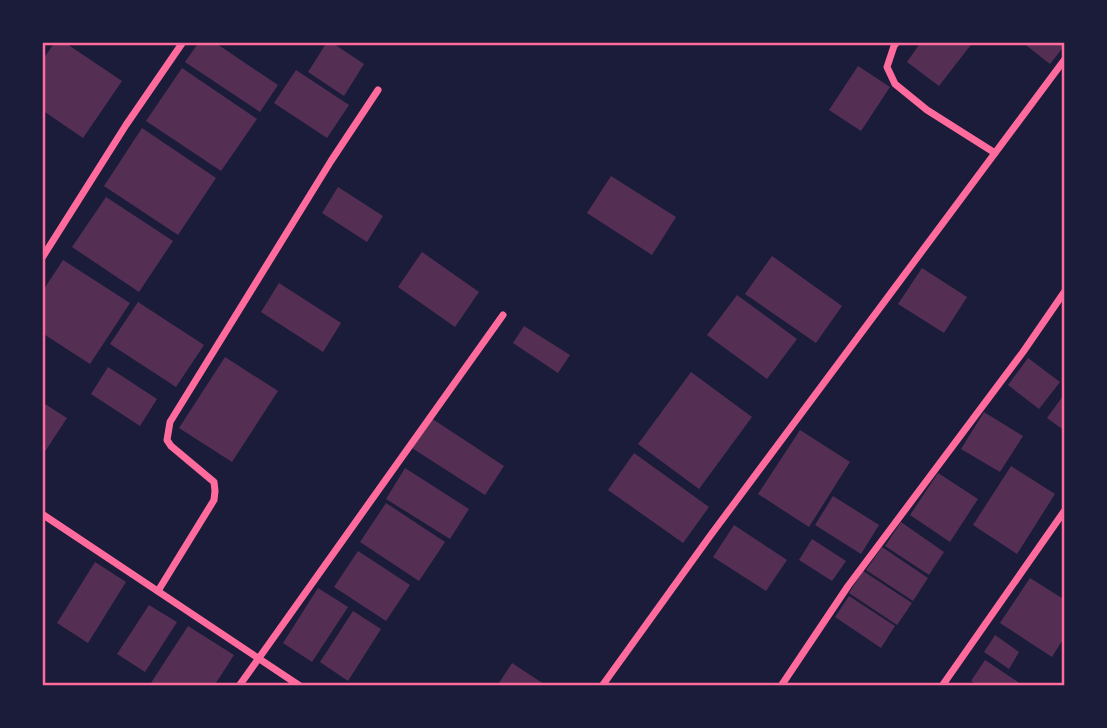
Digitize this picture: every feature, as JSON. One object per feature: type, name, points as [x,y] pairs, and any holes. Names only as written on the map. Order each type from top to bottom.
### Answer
[{"type":"street","points":[[42,258],[126,125],[183,42]]},
{"type":"street","points":[[897,42],[887,67],[895,84],[927,110],[995,153]]},
{"type":"street","points":[[602,686],[702,547],[1065,59]]},
{"type":"street","points":[[158,591],[214,500],[215,491],[214,482],[170,446],[167,440],[170,422],[331,161],[378,90]]},
{"type":"street","points":[[781,686],[848,586],[1023,352],[1065,290]]},
{"type":"street","points":[[239,686],[503,315]]},
{"type":"street","points":[[942,686],[1065,510]]},
{"type":"street","points":[[42,526],[45,516],[300,686]]},
{"type":"building","points":[[55,42],[64,42],[122,81],[83,138],[42,110],[42,61]]},
{"type":"building","points":[[199,42],[214,42],[278,85],[260,112],[185,62]]},
{"type":"building","points":[[327,42],[364,64],[344,96],[308,72]]},
{"type":"building","points":[[921,42],[973,42],[939,86],[907,62]]},
{"type":"building","points":[[1022,42],[1065,42],[1065,45],[1050,64]]},
{"type":"building","points":[[858,66],[890,87],[861,131],[829,110]]},
{"type":"building","points":[[182,68],[257,119],[221,171],[146,121]]},
{"type":"building","points":[[296,70],[349,105],[327,138],[274,103]]},
{"type":"building","points":[[142,128],[216,178],[178,235],[104,186]]},
{"type":"building","points":[[611,176],[676,217],[652,255],[587,213]]},
{"type":"building","points":[[338,187],[383,216],[367,242],[322,213]]},
{"type":"building","points":[[106,197],[173,241],[139,292],[72,247]]},
{"type":"building","points":[[422,252],[479,292],[455,327],[398,287]]},
{"type":"building","points":[[772,256],[842,306],[816,343],[745,294]]},
{"type":"building","points":[[63,260],[130,303],[90,364],[42,333],[42,292]]},
{"type":"building","points":[[922,268],[967,297],[944,333],[898,304]]},
{"type":"building","points":[[279,283],[341,323],[323,352],[261,312]]},
{"type":"building","points":[[737,295],[797,339],[767,379],[707,335]]},
{"type":"building","points":[[138,302],[204,345],[176,387],[110,344]]},
{"type":"building","points":[[524,326],[570,355],[558,373],[513,343]]},
{"type":"building","points":[[225,357],[278,391],[232,462],[179,428]]},
{"type":"building","points":[[1028,358],[1060,382],[1039,409],[1008,385]]},
{"type":"building","points":[[108,367],[157,399],[140,426],[91,394]]},
{"type":"building","points":[[691,372],[752,417],[699,489],[638,444]]},
{"type":"building","points":[[1065,393],[1065,431],[1047,418]]},
{"type":"building","points":[[42,402],[67,418],[42,456]]},
{"type":"building","points":[[984,412],[1023,436],[1000,472],[961,449]]},
{"type":"building","points":[[431,418],[504,466],[485,495],[412,448]]},
{"type":"building","points":[[800,430],[850,462],[809,527],[758,494]]},
{"type":"building","points":[[634,453],[709,507],[683,543],[608,490]]},
{"type":"building","points":[[1011,466],[1055,494],[1017,554],[973,525]]},
{"type":"building","points":[[405,468],[469,509],[450,539],[386,499]]},
{"type":"building","points":[[938,473],[978,499],[950,542],[910,515]]},
{"type":"building","points":[[833,496],[879,525],[861,554],[815,525]]},
{"type":"building","points":[[386,503],[445,542],[419,581],[360,542]]},
{"type":"building","points":[[901,522],[944,552],[929,575],[885,546]]},
{"type":"building","points":[[734,525],[787,560],[766,591],[713,557]]},
{"type":"building","points":[[812,539],[846,561],[832,581],[799,560]]},
{"type":"building","points":[[882,547],[928,578],[913,601],[866,570]]},
{"type":"building","points":[[358,551],[410,585],[386,621],[334,587]]},
{"type":"building","points":[[95,562],[126,582],[88,643],[57,623]]},
{"type":"building","points":[[863,571],[912,603],[897,625],[849,593]]},
{"type":"building","points":[[1030,578],[1065,600],[1065,636],[1052,657],[1000,623]]},
{"type":"building","points":[[318,588],[348,607],[312,662],[283,643]]},
{"type":"building","points":[[849,596],[895,626],[881,648],[835,617]]},
{"type":"building","points":[[149,605],[177,622],[145,672],[117,654]]},
{"type":"building","points":[[353,611],[381,629],[348,681],[320,662]]},
{"type":"building","points":[[188,626],[234,655],[214,686],[149,686]]},
{"type":"building","points":[[995,635],[1019,652],[1009,669],[984,652]]},
{"type":"building","points":[[985,660],[1024,686],[979,686],[971,681]]},
{"type":"building","points":[[512,663],[547,686],[497,686]]}]
